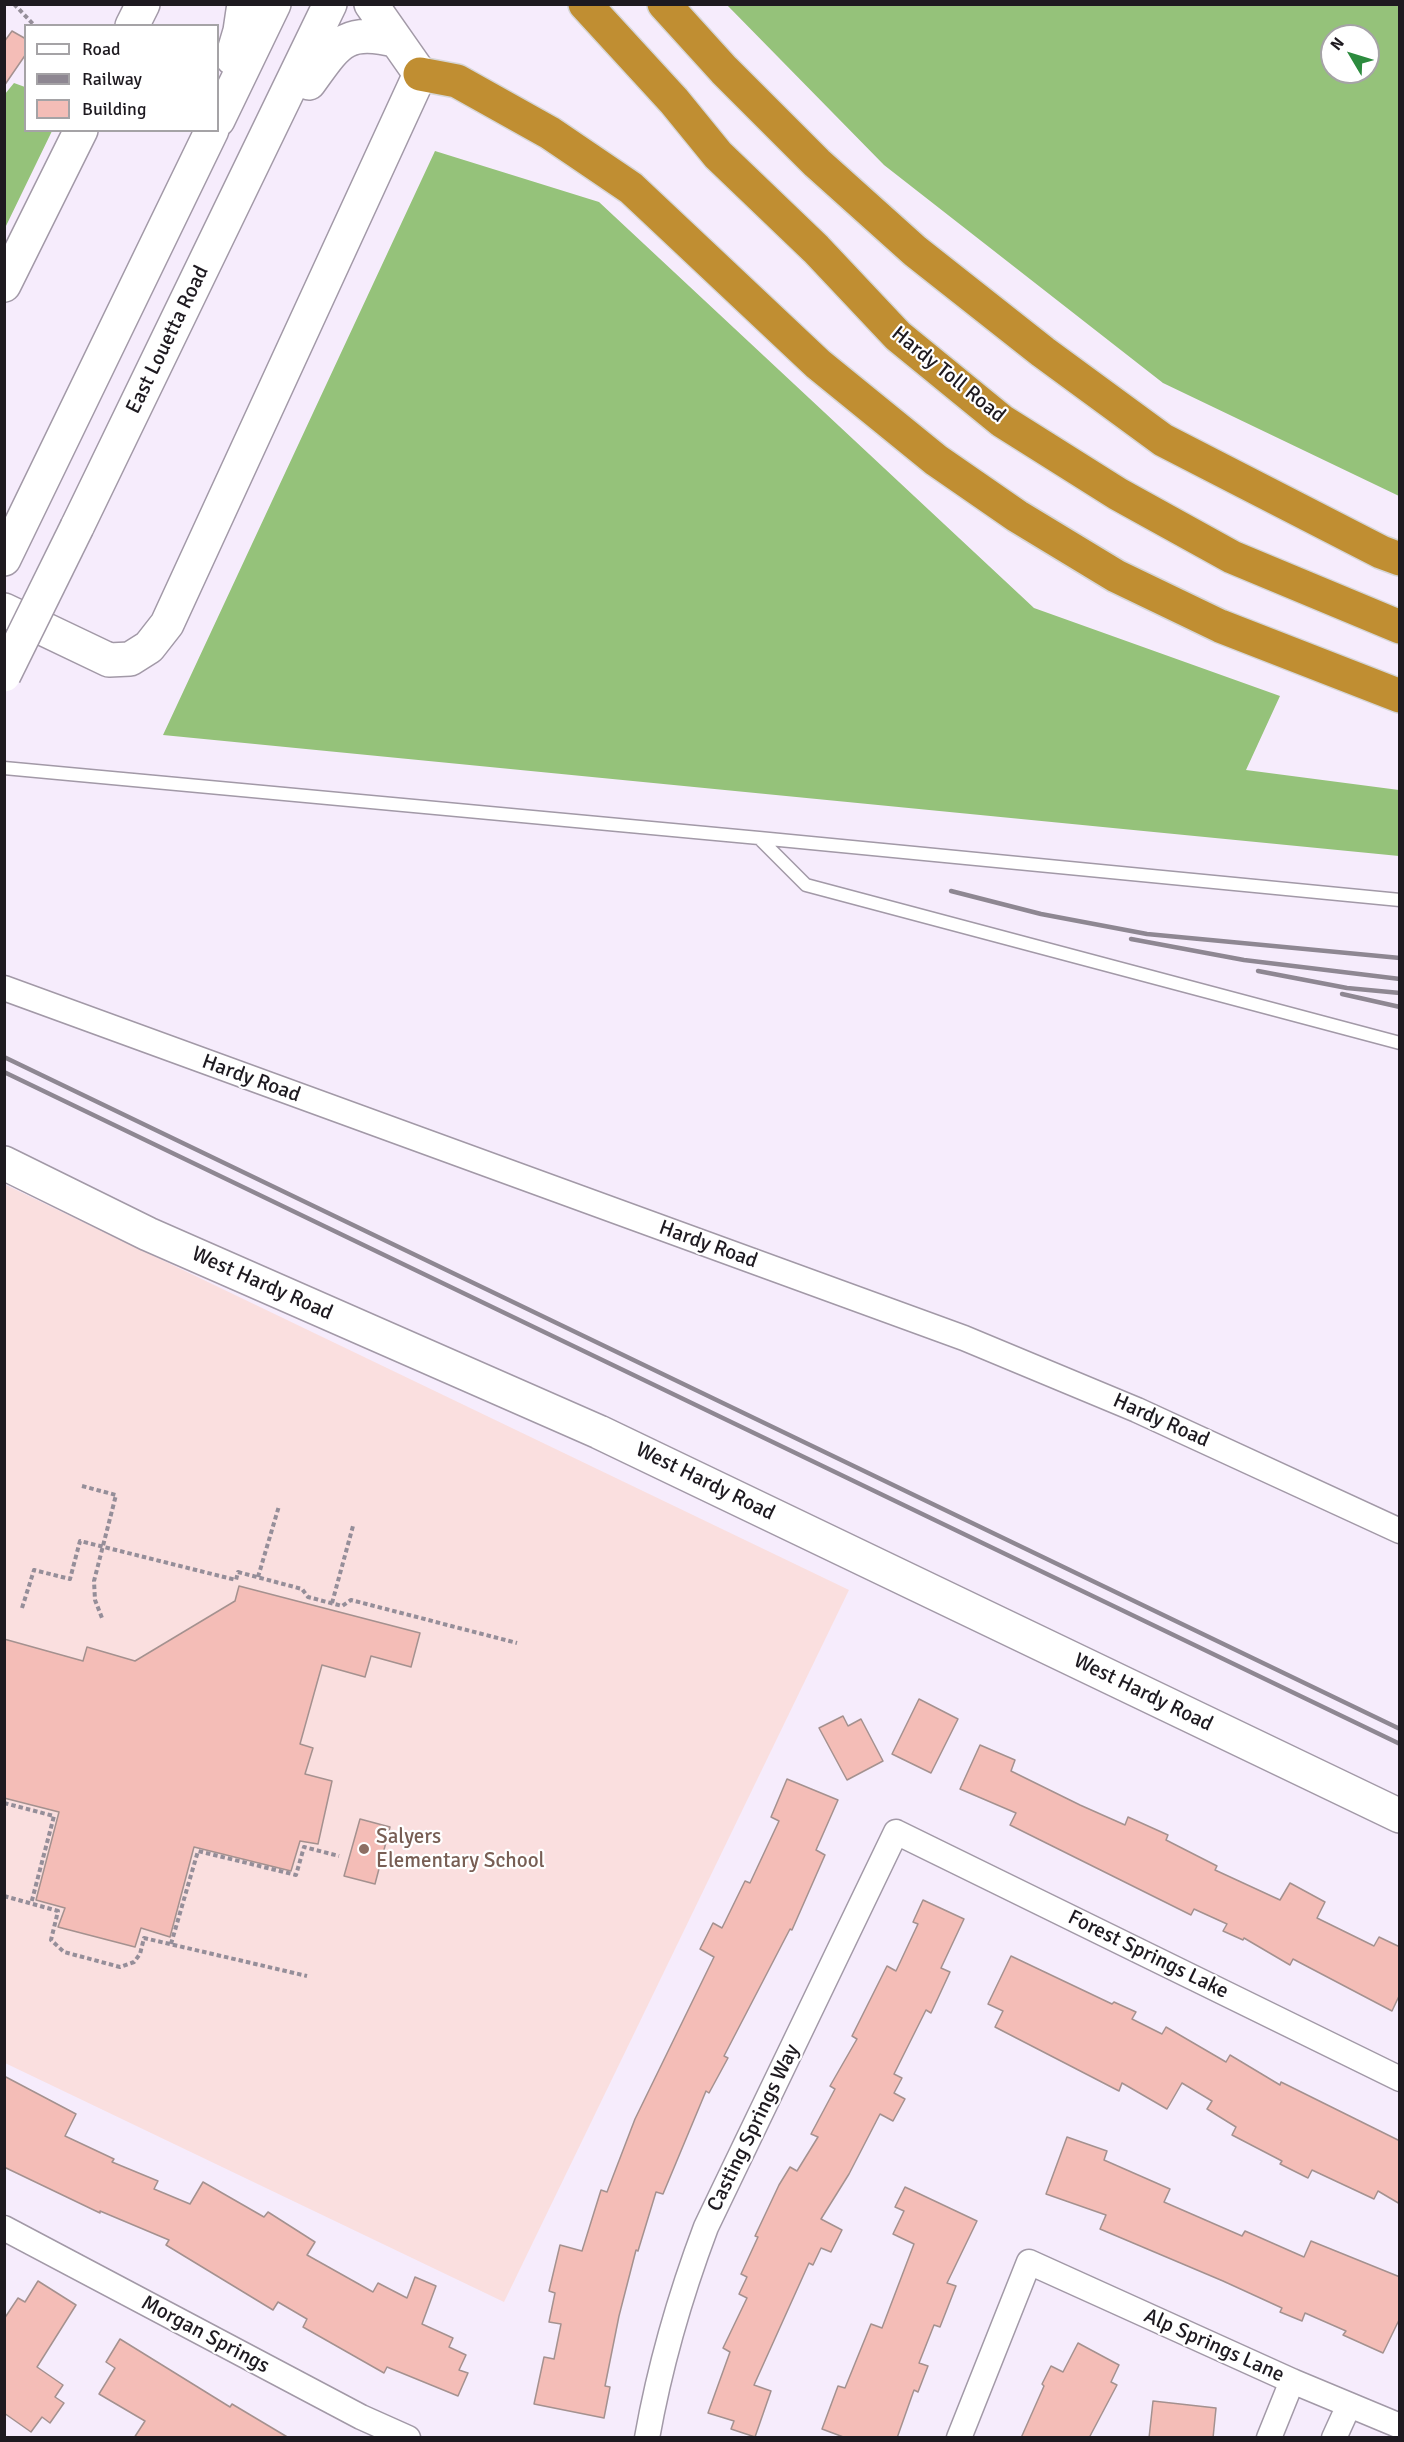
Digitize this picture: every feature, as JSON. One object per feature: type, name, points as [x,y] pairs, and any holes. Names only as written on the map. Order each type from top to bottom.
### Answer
[{"type":"highway","name":"Hardy Toll Road","points":[[585,4],[674,101],[718,155],[816,249],[898,336],[1002,421],[1118,494],[1232,557],[1400,627]]},
{"type":"highway","points":[[664,4],[724,70],[817,163],[915,251],[1043,352],[1163,440],[1381,552],[1400,559]]},
{"type":"highway","points":[[420,74],[458,81],[550,133],[631,188],[818,364],[936,459],[1017,516],[1116,576],[1220,626],[1400,696]]},
{"type":"main road","points":[[133,24],[143,4]]},
{"type":"main road","points":[[219,104],[240,31],[244,4]]},
{"type":"main road","points":[[219,113],[274,4]]},
{"type":"main road","name":"East Louetta Road","points":[[4,675],[78,527],[330,4]]},
{"type":"main road","points":[[4,610],[109,660],[130,659],[149,647],[167,624],[420,74],[371,4]]},
{"type":"main road","points":[[255,161],[335,47],[354,36],[377,36],[397,41]]},
{"type":"main road","points":[[4,285],[80,132]]},
{"type":"main road","points":[[4,559],[210,132]]},
{"type":"main road","name":"West Hardy Road","points":[[4,1163],[148,1234],[599,1432],[1400,1816]]},
{"type":"street","name":"Hardy Road","points":[[4,988],[964,1338],[1137,1410],[1400,1531]]},
{"type":"street","name":"Forest Springs Lake","points":[[896,1832],[1400,2079]]},
{"type":"street","name":"Casting Springs Way","points":[[647,2438],[665,2351],[685,2283],[706,2227],[896,1832]]},
{"type":"street","name":"Morgan Springs","points":[[4,2228],[361,2417],[408,2438]]},
{"type":"street","name":"Alp Springs Lane","points":[[959,2438],[1029,2262],[1292,2381],[1400,2426]]},
{"type":"street","points":[[1269,2438],[1292,2381]]},
{"type":"street","points":[[1334,2438],[1349,2405]]},
{"type":"lane","points":[[4,768],[1400,900]]},
{"type":"lane","points":[[759,838],[806,885],[1400,1043]]},
{"type":"path","points":[[14,4],[33,24]]},
{"type":"path","points":[[82,1486],[116,1495],[93,1591],[102,1618]]},
{"type":"path","points":[[258,1577],[279,1506]]},
{"type":"path","points":[[332,1603],[353,1526]]},
{"type":"path","points":[[22,1608],[34,1570],[70,1579],[80,1541],[236,1580],[238,1572],[302,1589],[308,1597],[342,1606],[351,1600],[517,1643]]},
{"type":"path","points":[[4,1803],[54,1816],[31,1904]]},
{"type":"path","points":[[171,1944],[198,1851],[296,1875],[304,1847],[339,1856]]},
{"type":"path","points":[[4,1896],[58,1911],[51,1940],[64,1952],[120,1967],[134,1962],[140,1954],[144,1938],[307,1976]]},
{"type":"shaded area","name":"Salyers Elementary School","points":[[4,1184],[849,1590],[504,2302],[5,2063]]},
{"type":"green space","points":[[727,5],[1399,5],[1399,496],[1163,383],[884,165]]},
{"type":"green space","points":[[14,83],[24,87],[24,132],[52,132],[5,228],[5,94]]},
{"type":"green space","points":[[435,151],[599,202],[1034,608],[1280,696],[1246,770],[1399,790],[1399,856],[163,735]]},
{"type":"building","points":[[12,31],[24,38],[24,57],[4,86],[4,42]]},
{"type":"building","points":[[239,1586],[420,1633],[411,1667],[371,1656],[365,1677],[322,1665],[300,1744],[313,1748],[305,1774],[332,1781],[318,1844],[300,1841],[291,1871],[194,1847],[170,1937],[141,1928],[135,1947],[58,1927],[65,1908],[36,1900],[59,1812],[4,1798],[4,1639],[83,1661],[87,1647],[135,1661],[235,1601]]},
{"type":"building","points":[[919,1699],[958,1719],[931,1773],[892,1754]]},
{"type":"building","points":[[843,1716],[848,1726],[861,1719],[883,1761],[847,1780],[819,1728]]},
{"type":"building","points":[[980,1745],[1015,1760],[1011,1771],[1080,1805],[1125,1825],[1128,1817],[1168,1835],[1166,1840],[1217,1866],[1215,1870],[1280,1900],[1290,1883],[1325,1902],[1317,1918],[1374,1946],[1379,1937],[1400,1947],[1400,1994],[1392,2011],[1293,1959],[1290,1965],[1244,1938],[1243,1940],[1223,1931],[1227,1924],[1194,1909],[1191,1915],[1010,1825],[1016,1813],[960,1789]]},
{"type":"building","points":[[787,1779],[838,1800],[816,1850],[825,1855],[792,1930],[790,1929],[724,2056],[728,2058],[709,2093],[706,2091],[663,2194],[656,2192],[638,2251],[636,2250],[619,2316],[605,2386],[610,2387],[604,2418],[534,2404],[544,2357],[554,2359],[561,2324],[549,2322],[555,2293],[549,2291],[560,2245],[582,2251],[601,2190],[607,2192],[635,2119],[714,1957],[700,1949],[713,1923],[722,1928],[745,1881],[750,1883],[779,1821],[771,1817]]},
{"type":"building","points":[[360,1819],[390,1827],[375,1884],[344,1876]]},
{"type":"building","points":[[923,1900],[964,1919],[941,1968],[950,1972],[931,2013],[926,2010],[894,2074],[902,2078],[894,2093],[905,2099],[893,2121],[880,2114],[849,2174],[821,2219],[842,2230],[831,2252],[821,2248],[813,2265],[809,2263],[754,2385],[771,2391],[755,2437],[731,2429],[734,2421],[708,2413],[730,2352],[723,2348],[747,2298],[739,2294],[747,2277],[741,2274],[758,2237],[755,2236],[779,2185],[790,2167],[797,2171],[818,2137],[811,2134],[835,2089],[830,2086],[857,2039],[852,2036],[887,1966],[896,1971],[918,1924],[913,1922]]},
{"type":"building","points":[[1011,1956],[1112,2004],[1114,2002],[1136,2012],[1132,2019],[1162,2034],[1166,2027],[1226,2062],[1230,2055],[1280,2085],[1281,2082],[1400,2141],[1400,2204],[1378,2191],[1374,2199],[1312,2170],[1308,2178],[1280,2164],[1282,2161],[1232,2135],[1236,2127],[1207,2109],[1212,2101],[1182,2083],[1167,2109],[1122,2083],[1119,2091],[995,2027],[1003,2011],[988,2004]]},
{"type":"building","points":[[4,2076],[76,2114],[65,2136],[114,2159],[112,2162],[158,2181],[154,2189],[190,2204],[203,2182],[264,2217],[268,2212],[315,2242],[307,2255],[373,2292],[378,2283],[407,2298],[415,2277],[436,2286],[422,2324],[453,2338],[449,2347],[466,2355],[459,2370],[468,2373],[458,2396],[387,2367],[384,2373],[303,2327],[307,2319],[278,2302],[273,2310],[166,2245],[169,2240],[100,2211],[100,2213],[4,2167]]},
{"type":"building","points":[[1067,2137],[1107,2151],[1104,2160],[1170,2189],[1164,2202],[1242,2236],[1245,2231],[1304,2257],[1311,2241],[1400,2277],[1400,2318],[1383,2353],[1343,2335],[1346,2331],[1305,2313],[1302,2321],[1280,2312],[1282,2308],[1100,2229],[1106,2215],[1046,2194]]},
{"type":"building","points":[[905,2187],[977,2221],[947,2283],[956,2286],[940,2327],[934,2325],[919,2363],[928,2366],[918,2392],[914,2390],[897,2438],[846,2438],[822,2429],[838,2386],[845,2388],[871,2324],[882,2328],[914,2244],[893,2234],[904,2211],[895,2207]]},
{"type":"building","points":[[38,2281],[76,2305],[37,2367],[63,2385],[55,2397],[64,2403],[50,2423],[42,2417],[31,2432],[4,2413],[4,2319],[18,2298],[25,2302]]},
{"type":"building","points":[[120,2339],[230,2407],[232,2404],[289,2438],[134,2438],[145,2421],[99,2394],[115,2368],[106,2362]]},
{"type":"building","points":[[1078,2343],[1119,2365],[1111,2382],[1117,2385],[1089,2438],[1021,2438],[1051,2366],[1063,2372]]},
{"type":"building","points":[[1153,2401],[1216,2408],[1213,2438],[1149,2438]]},
{"type":"railway","points":[[951,891],[1041,914],[1147,934],[1400,958]]},
{"type":"railway","points":[[1131,939],[1244,960],[1400,979]]},
{"type":"railway","points":[[1258,971],[1347,988],[1400,993]]},
{"type":"railway","points":[[1342,994],[1400,1007]]},
{"type":"railway","points":[[4,1057],[1400,1729]]},
{"type":"railway","points":[[4,1072],[1400,1744]]},
{"type":"place","name":"Salyers Elementary School","points":[[364,1849]]}]
